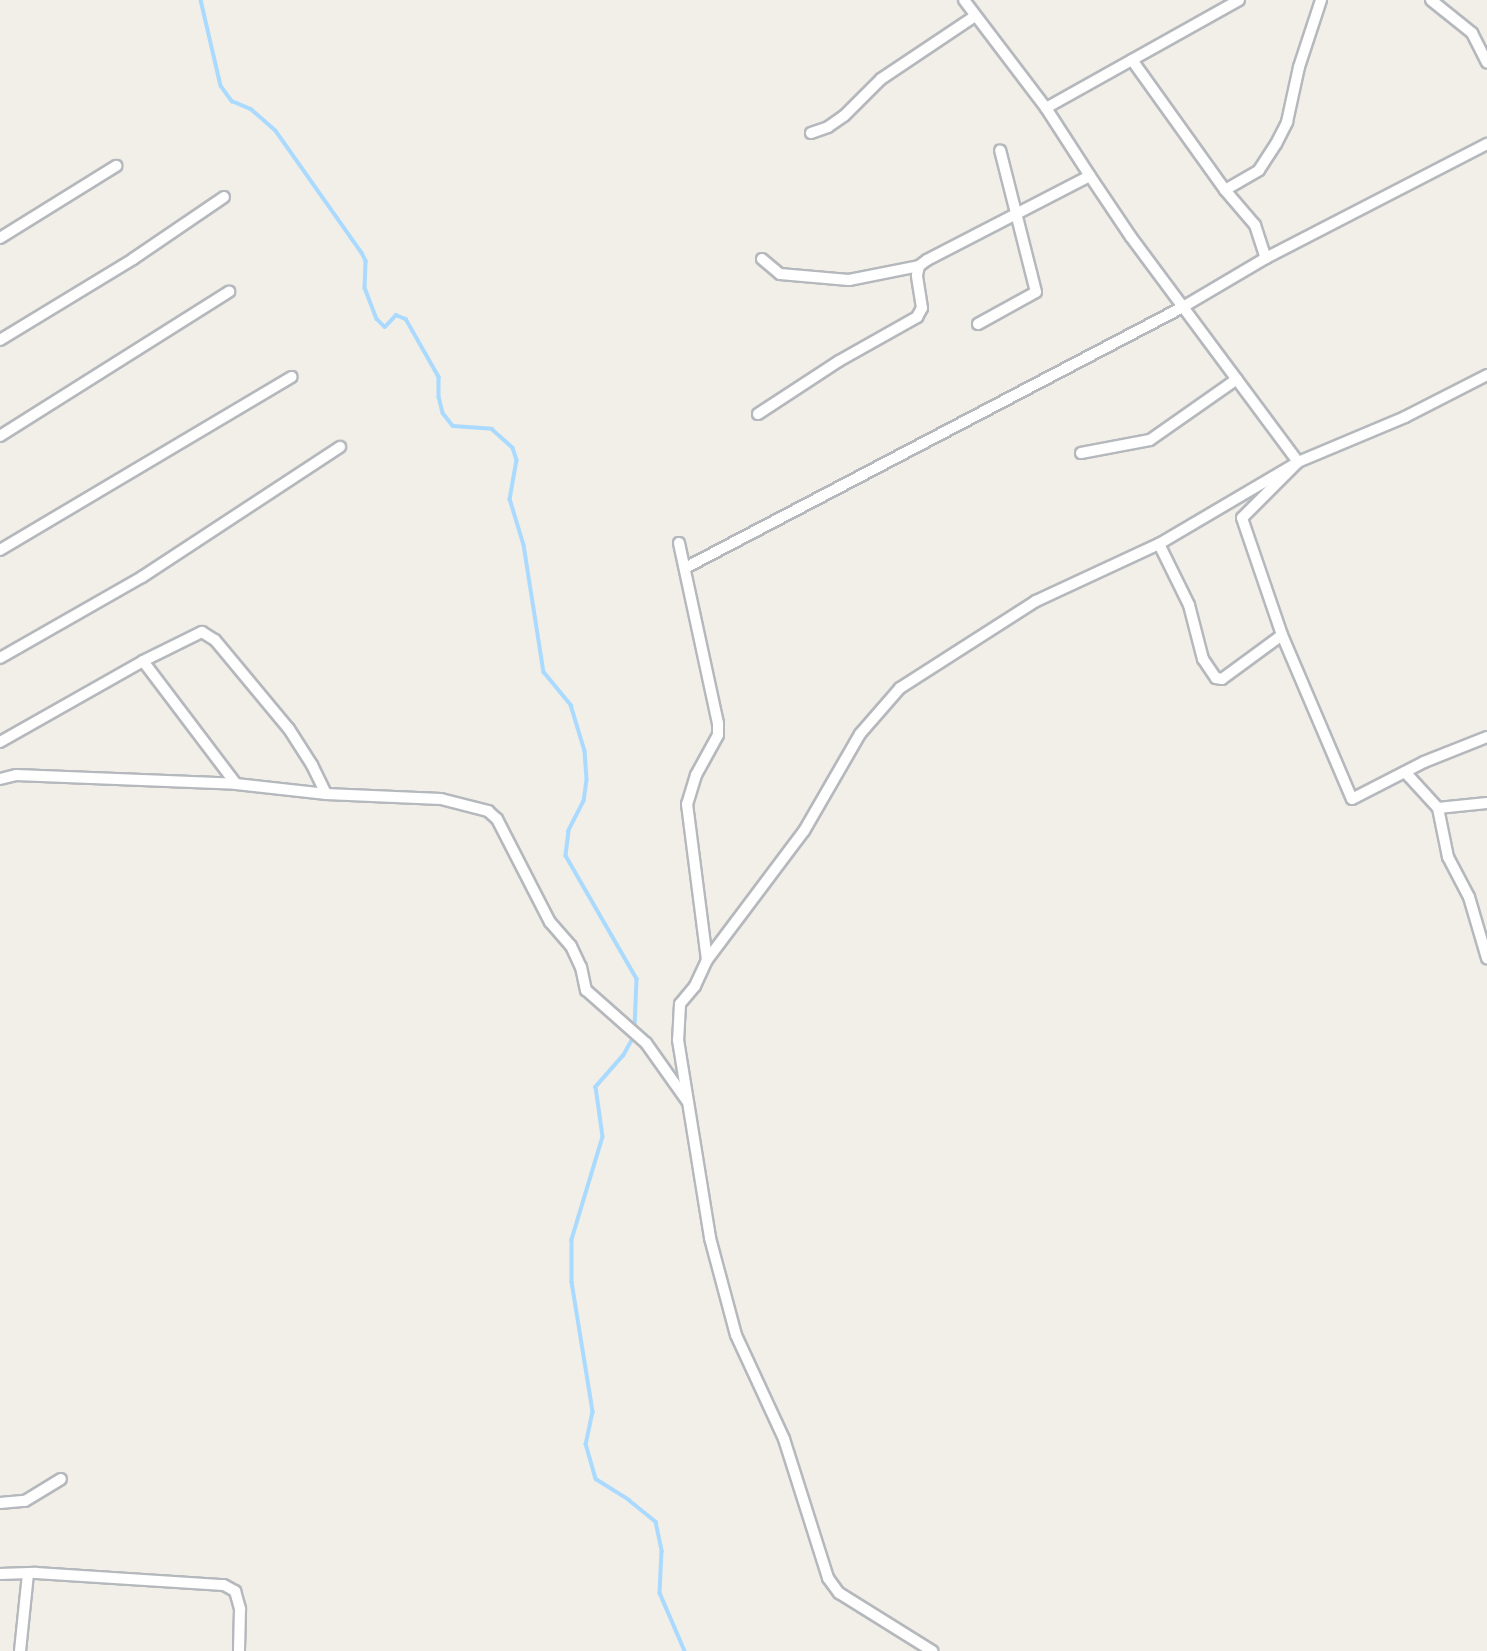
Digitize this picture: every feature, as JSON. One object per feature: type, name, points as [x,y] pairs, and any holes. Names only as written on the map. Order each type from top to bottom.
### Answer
[{"type":"street","points":[[964,0],[1046,108],[1090,176],[1298,462]]},
{"type":"street","points":[[1046,108],[1239,0]]},
{"type":"street","points":[[1225,190],[1259,170],[1276,144],[1287,122],[1299,68],[1321,0]]},
{"type":"street","points":[[1430,0],[1472,33],[1487,62]]},
{"type":"street","points":[[811,133],[836,121],[881,79],[975,16]]},
{"type":"street","points":[[1132,60],[1225,190],[1255,225],[1266,258]]},
{"type":"street","points":[[685,568],[1184,307],[1266,258],[1487,144]]},
{"type":"street","points":[[978,324],[1036,292],[1000,150]]},
{"type":"street","points":[[0,237],[116,166]]},
{"type":"street","points":[[762,259],[780,274],[849,280],[919,266],[1090,176]]},
{"type":"street","points":[[0,340],[133,259],[224,197]]},
{"type":"street","points":[[758,414],[839,361],[917,317],[922,308],[917,275],[919,266]]},
{"type":"street","points":[[0,436],[229,292]]},
{"type":"street","points":[[932,1651],[839,1593],[828,1578],[784,1438],[736,1335],[710,1238],[677,1040],[680,1004],[695,986],[707,960],[830,792],[860,734],[900,688],[1036,601],[1159,544],[1298,462],[1405,417],[1487,375]]},
{"type":"street","points":[[0,550],[291,377]]},
{"type":"street","points":[[1081,453],[1150,440],[1237,379]]},
{"type":"street","points":[[0,658],[142,576],[340,447]]},
{"type":"street","points":[[1298,462],[1242,518],[1282,635],[1352,799],[1405,772],[1487,737]]},
{"type":"street","points":[[679,542],[718,723],[713,747],[696,775],[687,804],[707,960]]},
{"type":"street","points":[[1159,544],[1189,605],[1203,659],[1216,678],[1222,679],[1282,635]]},
{"type":"street","points":[[0,742],[142,661],[197,633],[208,634],[289,729],[312,765],[326,794]]},
{"type":"street","points":[[142,661],[236,784]]},
{"type":"street","points":[[1405,772],[1438,808],[1448,857],[1469,897],[1487,958]]},
{"type":"street","points":[[0,779],[16,775],[236,784],[326,794],[441,799],[488,811],[498,819],[550,922],[571,946],[581,967],[586,990],[646,1043],[689,1103]]},
{"type":"street","points":[[1438,808],[1487,803]]},
{"type":"street","points":[[0,1503],[25,1501],[61,1479]]},
{"type":"street","points":[[0,1574],[29,1573],[224,1585],[235,1591],[240,1609],[239,1651]]},
{"type":"street","points":[[20,1651],[29,1573]]},
{"type":"waterway","points":[[201,0],[221,86],[232,101],[251,109],[276,131],[362,253],[366,261],[365,288],[377,319],[385,327],[396,315],[406,319],[439,377],[439,397],[443,413],[453,426],[492,429],[513,448],[517,460],[510,499],[524,545],[544,672],[571,705],[585,751],[587,780],[584,801],[569,831],[566,856],[637,979],[635,1029]]},
{"type":"waterway","points":[[634,1037],[624,1055],[596,1087],[603,1137],[572,1240],[572,1282],[593,1412],[586,1444],[596,1479],[629,1500],[656,1522],[662,1551],[660,1593],[685,1651]]}]
